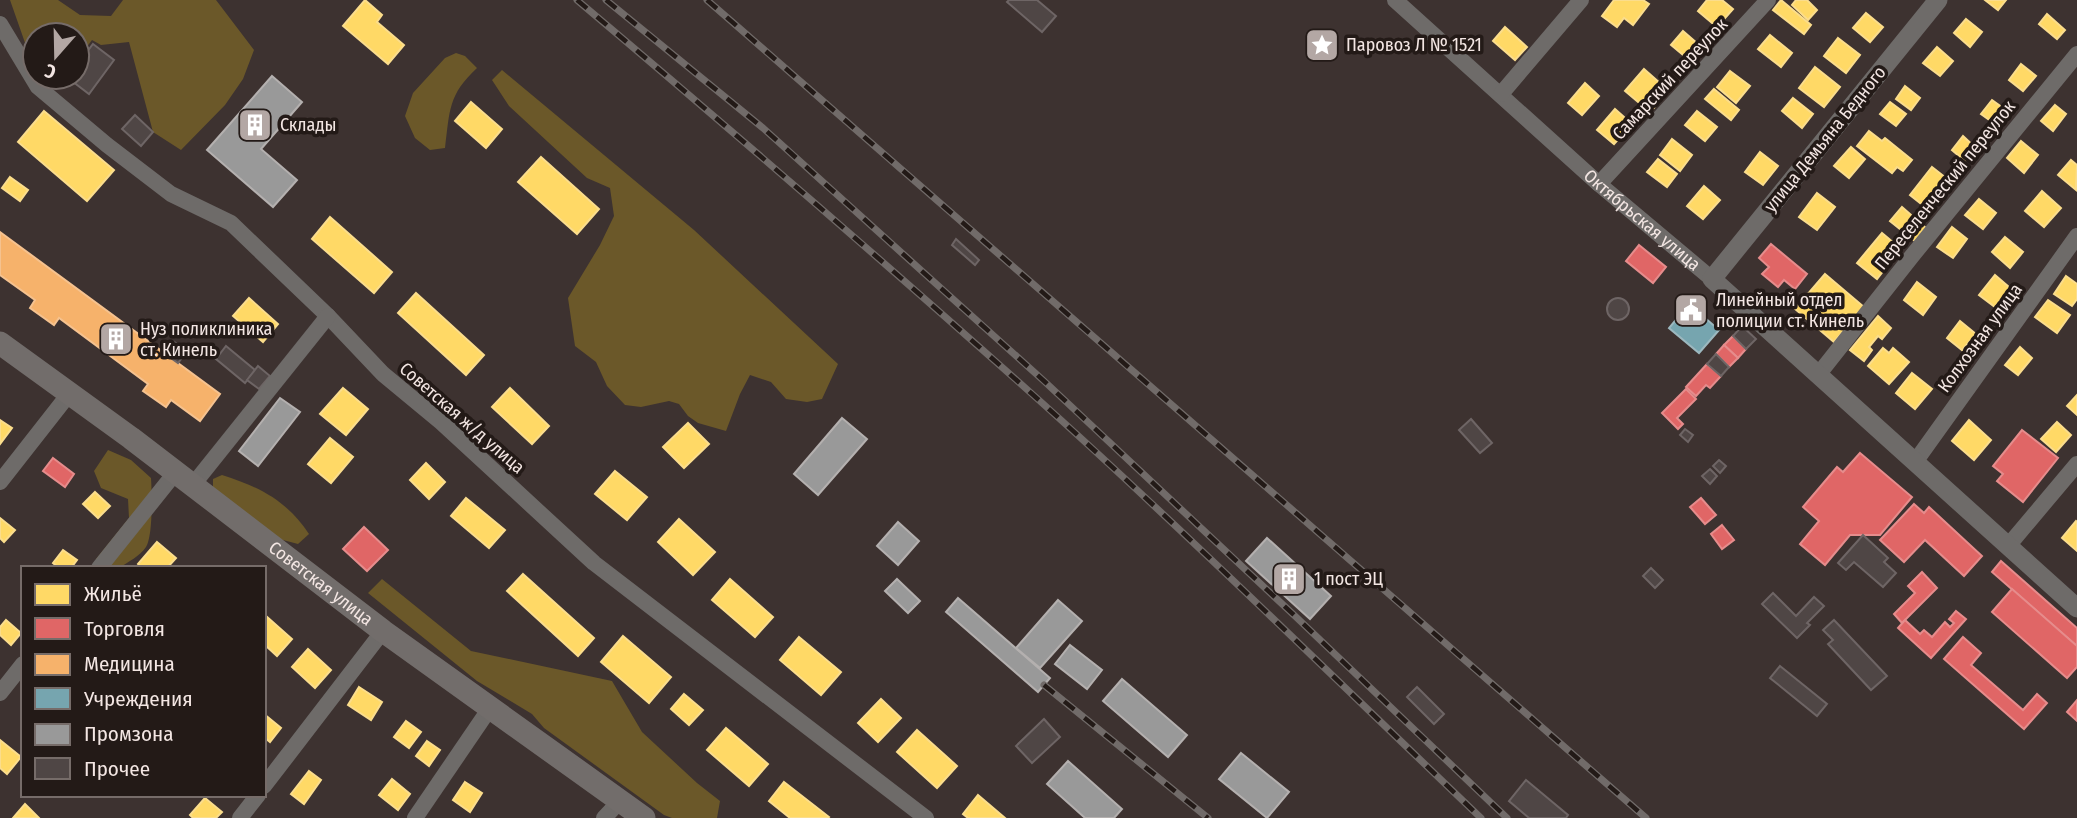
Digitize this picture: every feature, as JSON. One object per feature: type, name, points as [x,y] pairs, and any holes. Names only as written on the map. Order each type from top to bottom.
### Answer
[{"type":"main road","name":"Советская улица","points":[[0,343],[383,631],[644,818]]},
{"type":"street","points":[[1501,94],[1581,0]]},
{"type":"street","name":"Самарский переулок","points":[[1599,184],[1768,0]]},
{"type":"street","name":"улица Демьяна Бедного","points":[[1712,279],[1938,0]]},
{"type":"street","name":"Октябрьская улица","points":[[1401,2],[1599,184],[1712,279],[2077,608]]},
{"type":"street","name":"Советская ж/д улица","points":[[0,24],[38,86],[107,145],[171,194],[231,223],[328,316],[383,374],[441,422],[594,563],[926,818]]},
{"type":"street","name":"Переселенческий переулок","points":[[1818,375],[2077,54]]},
{"type":"street","name":"Колхозная улица","points":[[1915,462],[2077,236]]},
{"type":"street","points":[[101,566],[183,480],[328,316]]},
{"type":"street","points":[[0,482],[69,394]]},
{"type":"street","points":[[2008,546],[2077,464]]},
{"type":"street","points":[[266,783],[383,631]]},
{"type":"street","points":[[0,692],[21,666]]},
{"type":"street","points":[[415,818],[490,708]]},
{"type":"street","points":[[240,818],[256,797]]},
{"type":"street","points":[[604,818],[621,800]]},
{"type":"shaded area","points":[[10,0],[58,0],[80,15],[111,16],[123,0],[216,0],[254,50],[243,79],[225,105],[181,150],[153,132],[129,42],[101,45],[91,41],[91,21],[21,21],[21,31]]},
{"type":"shaded area","points":[[456,53],[465,56],[477,68],[455,95],[445,148],[430,150],[415,138],[405,116],[413,93],[445,58]]},
{"type":"shaded area","points":[[502,70],[694,230],[838,364],[822,399],[807,402],[786,399],[771,382],[750,375],[726,431],[698,423],[688,416],[679,404],[669,401],[641,407],[625,405],[607,386],[596,362],[575,346],[568,298],[614,216],[610,188],[587,178],[509,106],[492,80]]},
{"type":"shaded area","points":[[108,450],[131,460],[151,478],[152,514],[148,541],[141,553],[122,566],[114,566],[96,559],[129,518],[128,499],[101,488],[94,471]]},
{"type":"shaded area","points":[[222,475],[272,497],[301,522],[309,534],[298,544],[268,536],[213,489],[213,479]]},
{"type":"shaded area","points":[[382,579],[471,651],[612,681],[642,732],[720,801],[717,818],[672,818],[664,815],[544,728],[532,714],[477,681],[368,593]]},
{"type":"building: Жильё","points":[[365,0],[382,15],[377,22],[404,45],[388,64],[343,26]]},
{"type":"building: Жильё","points":[[1614,0],[1643,0],[1649,4],[1633,25],[1624,18],[1617,27],[1602,16]]},
{"type":"building: Жильё","points":[[1707,0],[1722,0],[1733,9],[1717,27],[1698,11]]},
{"type":"building: Жильё","points":[[1781,0],[1811,25],[1804,34],[1773,10]]},
{"type":"building: Жильё","points":[[1796,0],[1807,0],[1817,10],[1808,20],[1792,5]]},
{"type":"building: Жильё","points":[[1985,0],[2006,0],[1998,10]]},
{"type":"building: Жильё","points":[[1866,13],[1883,27],[1870,42],[1853,28]]},
{"type":"building: Жильё","points":[[2047,14],[2065,30],[2057,39],[2039,24]]},
{"type":"building: Жильё","points":[[1966,19],[1982,32],[1970,47],[1954,33]]},
{"type":"building: Жильё","points":[[1505,27],[1527,47],[1515,60],[1493,41]]},
{"type":"building: Жильё","points":[[1683,31],[1699,45],[1688,59],[1671,45]]},
{"type":"building: Жильё","points":[[1770,35],[1792,53],[1781,67],[1758,49]]},
{"type":"building: Жильё","points":[[1838,38],[1860,55],[1846,73],[1824,56]]},
{"type":"building: Жильё","points":[[1937,47],[1953,61],[1940,76],[1923,63]]},
{"type":"building: Жильё","points":[[2021,64],[2036,76],[2023,91],[2009,80]]},
{"type":"building: Жильё","points":[[1815,67],[1840,87],[1824,107],[1799,88]]},
{"type":"building: Жильё","points":[[1644,69],[1669,91],[1650,112],[1625,91]]},
{"type":"building: Жильё","points":[[1730,71],[1750,86],[1736,103],[1717,87]]},
{"type":"building: Жильё","points":[[1585,83],[1599,96],[1582,115],[1568,103]]},
{"type":"building: Жильё","points":[[1905,86],[1920,98],[1911,110],[1896,99]]},
{"type":"building: Жильё","points":[[1714,89],[1739,110],[1731,120],[1705,99]]},
{"type":"building: Жильё","points":[[1793,98],[1813,114],[1802,128],[1782,111]]},
{"type":"building: Жильё","points":[[1992,100],[2010,113],[1999,127],[1981,114]]},
{"type":"building: Жильё","points":[[471,102],[502,129],[486,148],[455,121]]},
{"type":"building: Жильё","points":[[1890,102],[1906,114],[1896,126],[1880,114]]},
{"type":"building: Жильё","points":[[2055,105],[2066,114],[2053,131],[2041,121]]},
{"type":"building: Жильё","points":[[1615,109],[1632,124],[1614,144],[1597,130]]},
{"type":"building: Жильё","points":[[44,111],[114,170],[87,201],[18,142]]},
{"type":"building: Жильё","points":[[1697,111],[1717,127],[1705,141],[1685,125]]},
{"type":"building: Жильё","points":[[1869,131],[1882,141],[1885,138],[1912,160],[1903,171],[1897,167],[1892,173],[1857,146]]},
{"type":"building: Жильё","points":[[1963,136],[1976,148],[1965,161],[1952,150]]},
{"type":"building: Жильё","points":[[1672,139],[1692,155],[1680,171],[1660,155]]},
{"type":"building: Жильё","points":[[2021,141],[2038,155],[2024,173],[2007,158]]},
{"type":"building: Жильё","points":[[1851,147],[1865,159],[1849,178],[1834,166]]},
{"type":"building: Жильё","points":[[1760,152],[1778,166],[1763,185],[1745,172]]},
{"type":"building: Жильё","points":[[541,157],[599,209],[577,234],[518,182]]},
{"type":"building: Жильё","points":[[1658,159],[1677,174],[1667,187],[1647,172]]},
{"type":"building: Жильё","points":[[2071,160],[2077,165],[2076,190],[2058,175]]},
{"type":"building: Жильё","points":[[1932,167],[1951,182],[1929,210],[1910,195]]},
{"type":"building: Жильё","points":[[10,177],[28,190],[20,201],[2,188]]},
{"type":"building: Жильё","points":[[1704,186],[1720,200],[1703,219],[1687,206]]},
{"type":"building: Жильё","points":[[2042,191],[2061,208],[2044,227],[2025,211]]},
{"type":"building: Жильё","points":[[1817,193],[1835,207],[1817,230],[1799,217]]},
{"type":"building: Жильё","points":[[1979,199],[1996,213],[1983,229],[1965,215]]},
{"type":"building: Жильё","points":[[1902,207],[1926,228],[1915,241],[1890,221]]},
{"type":"building: Жильё","points":[[330,217],[392,272],[374,293],[312,239]]},
{"type":"building: Жильё","points":[[1952,227],[1967,239],[1953,258],[1937,247]]},
{"type":"building: Жильё","points":[[1882,233],[1895,244],[1882,260],[1888,265],[1877,279],[1857,263]]},
{"type":"building: Жильё","points":[[2005,237],[2023,252],[2010,268],[1992,252]]},
{"type":"building: Жильё","points":[[1825,274],[1864,307],[1834,342],[1795,309]]},
{"type":"building: Жильё","points":[[1995,275],[2010,288],[1995,307],[1979,295]]},
{"type":"building: Жильё","points":[[2066,276],[2077,284],[2077,299],[2072,306],[2054,294]]},
{"type":"building: Жильё","points":[[1917,282],[1936,297],[1923,315],[1904,300]]},
{"type":"building: Жильё","points":[[416,293],[484,355],[466,375],[398,313]]},
{"type":"building: Жильё","points":[[249,298],[278,324],[263,342],[233,316]]},
{"type":"building: Жильё","points":[[2048,300],[2070,315],[2057,333],[2035,317]]},
{"type":"building: Жильё","points":[[1878,316],[1891,328],[1882,339],[1878,336],[1869,347],[1872,350],[1864,361],[1850,350]]},
{"type":"building: Жильё","points":[[1960,321],[1976,334],[1962,350],[1947,338]]},
{"type":"building: Жильё","points":[[2020,347],[2032,358],[2018,375],[2005,365]]},
{"type":"building: Жильё","points":[[1883,348],[1889,353],[1893,348],[1909,362],[1889,384],[1868,366]]},
{"type":"building: Жильё","points":[[1912,373],[1932,389],[1915,409],[1896,393]]},
{"type":"building: Жильё","points":[[343,388],[368,409],[346,435],[320,414]]},
{"type":"building: Жильё","points":[[510,388],[549,426],[532,444],[492,407]]},
{"type":"building: Жильё","points":[[2077,395],[2077,415],[2067,406]]},
{"type":"building: Жильё","points":[[0,420],[12,428],[0,444]]},
{"type":"building: Жильё","points":[[1969,420],[1991,440],[1974,460],[1952,441]]},
{"type":"building: Жильё","points":[[2057,422],[2071,435],[2056,452],[2041,439]]},
{"type":"building: Жильё","points":[[688,423],[709,444],[684,468],[663,447]]},
{"type":"building: Жильё","points":[[330,438],[353,457],[331,483],[308,464]]},
{"type":"building: Жильё","points":[[426,463],[445,482],[429,499],[410,480]]},
{"type":"building: Жильё","points":[[615,471],[647,497],[627,520],[595,494]]},
{"type":"building: Жильё","points":[[95,492],[110,506],[98,518],[83,504]]},
{"type":"building: Жильё","points":[[466,498],[505,530],[489,548],[451,516]]},
{"type":"building: Жильё","points":[[0,518],[15,530],[4,542],[0,538]]},
{"type":"building: Жильё","points":[[679,519],[715,552],[693,575],[658,542]]},
{"type":"building: Жильё","points":[[2077,522],[2077,551],[2062,538]]},
{"type":"building: Жильё","points":[[157,542],[176,558],[169,566],[138,564]]},
{"type":"building: Жильё","points":[[63,550],[77,560],[72,566],[57,566],[53,563]]},
{"type":"building: Жильё","points":[[523,574],[594,638],[578,656],[507,591]]},
{"type":"building: Жильё","points":[[730,579],[773,617],[755,637],[712,600]]},
{"type":"building: Жильё","points":[[266,616],[292,639],[277,656],[266,646]]},
{"type":"building: Жильё","points":[[6,620],[21,633],[11,645],[0,635],[0,627]]},
{"type":"building: Жильё","points":[[623,636],[671,677],[649,703],[601,662]]},
{"type":"building: Жильё","points":[[799,637],[841,672],[821,695],[780,660]]},
{"type":"building: Жильё","points":[[308,649],[331,670],[315,688],[292,667]]},
{"type":"building: Жильё","points":[[359,687],[382,702],[371,720],[348,705]]},
{"type":"building: Жильё","points":[[684,694],[703,710],[689,725],[671,709]]},
{"type":"building: Жильё","points":[[881,699],[901,718],[878,742],[858,723]]},
{"type":"building: Жильё","points":[[266,716],[281,728],[270,742],[266,739]]},
{"type":"building: Жильё","points":[[406,721],[421,732],[409,748],[394,737]]},
{"type":"building: Жильё","points":[[726,728],[768,764],[749,786],[707,750]]},
{"type":"building: Жильё","points":[[917,730],[957,766],[937,788],[897,752]]},
{"type":"building: Жильё","points":[[0,740],[21,757],[7,774],[0,768]]},
{"type":"building: Жильё","points":[[427,741],[440,750],[429,766],[416,756]]},
{"type":"building: Жильё","points":[[309,771],[321,780],[304,804],[291,794]]},
{"type":"building: Жильё","points":[[392,779],[410,794],[398,810],[379,795]]},
{"type":"building: Жильё","points":[[465,782],[482,793],[470,812],[453,800]]},
{"type":"building: Жильё","points":[[784,782],[829,817],[790,818],[769,801]]},
{"type":"building: Жильё","points":[[978,795],[1005,818],[968,818],[963,814]]},
{"type":"building: Жильё","points":[[205,798],[222,812],[216,818],[193,818],[190,815]]},
{"type":"building: Жильё","points":[[25,804],[39,818],[13,818]]},
{"type":"building: Торговля","points":[[1771,244],[1807,274],[1795,289],[1784,280],[1778,287],[1762,274],[1769,267],[1759,258]]},
{"type":"building: Торговля","points":[[1639,245],[1666,267],[1653,283],[1626,261]]},
{"type":"building: Торговля","points":[[1733,336],[1746,349],[1738,358],[1724,345]]},
{"type":"building: Торговля","points":[[1724,345],[1738,358],[1729,367],[1716,354]]},
{"type":"building: Торговля","points":[[1707,364],[1721,376],[1710,388],[1706,385],[1696,396],[1686,387]]},
{"type":"building: Торговля","points":[[1686,389],[1696,399],[1677,418],[1683,424],[1678,429],[1662,413]]},
{"type":"building: Торговля","points":[[2022,430],[2058,458],[2023,502],[1997,481],[2003,474],[1993,466]]},
{"type":"building: Торговля","points":[[1860,453],[1912,497],[1880,535],[1850,535],[1825,565],[1800,544],[1819,521],[1803,507],[1837,467],[1843,472]]},
{"type":"building: Торговля","points":[[53,458],[74,474],[65,487],[43,471]]},
{"type":"building: Торговля","points":[[1701,498],[1716,515],[1705,524],[1690,507]]},
{"type":"building: Торговля","points":[[1914,504],[1924,513],[1929,507],[1982,556],[1964,576],[1925,540],[1904,562],[1880,540]]},
{"type":"building: Торговля","points":[[1722,525],[1734,540],[1722,549],[1711,534]]},
{"type":"building: Торговля","points":[[364,527],[388,550],[367,571],[343,549]]},
{"type":"building: Торговля","points":[[2001,561],[2077,628],[2077,646],[1992,572]]},
{"type":"building: Торговля","points":[[1922,572],[1937,588],[1902,623],[1894,614],[1915,593],[1908,586]]},
{"type":"building: Торговля","points":[[2012,589],[2077,646],[2077,667],[2067,678],[1992,612]]},
{"type":"building: Торговля","points":[[1956,611],[1966,619],[1931,658],[1898,628],[1905,620],[1920,634],[1924,630],[1932,637],[1945,622],[1950,627],[1954,623],[1949,619]]},
{"type":"building: Торговля","points":[[1963,637],[1981,653],[1971,665],[2023,710],[2037,694],[2047,703],[2024,729],[1944,659]]},
{"type":"building: Торговля","points":[[2077,700],[2077,721],[2067,712]]},
{"type":"building: Медицина","name":"Нуз поликлиника ст. Кинель","points":[[0,232],[220,394],[200,421],[171,400],[166,407],[143,391],[148,384],[59,318],[54,325],[30,308],[35,300],[0,275]]},
{"type":"building: Учреждения","points":[[1689,304],[1719,330],[1699,353],[1669,328]]},
{"type":"building: Промзона","name":"Склады","points":[[272,76],[302,102],[261,149],[297,180],[273,207],[207,150]]},
{"type":"building: Промзона","points":[[280,398],[300,412],[258,466],[239,451]]},
{"type":"building: Промзона","points":[[842,418],[867,439],[818,495],[794,474]]},
{"type":"building: Промзона","points":[[898,522],[919,541],[898,565],[877,546]]},
{"type":"building: Промзона","name":"1 пост ЭЦ","points":[[1267,538],[1331,596],[1310,619],[1246,561]]},
{"type":"building: Промзона","points":[[897,579],[920,601],[908,613],[885,591]]},
{"type":"building: Промзона","points":[[958,598],[1050,678],[1038,692],[946,612]]},
{"type":"building: Промзона","points":[[1058,600],[1082,621],[1040,668],[1016,648]]},
{"type":"building: Промзона","points":[[1070,645],[1102,670],[1087,689],[1055,664]]},
{"type":"building: Промзона","points":[[1122,679],[1187,735],[1168,757],[1103,701]]},
{"type":"building: Промзона","points":[[1241,753],[1289,792],[1267,818],[1219,779]]},
{"type":"building: Промзона","points":[[1068,761],[1122,809],[1114,818],[1085,818],[1047,784]]},
{"type":"building: Прочее","points":[[1037,0],[1056,16],[1042,32],[1007,2]]},
{"type":"building: Прочее","points":[[93,44],[114,60],[89,94],[85,91],[91,91]]},
{"type":"building: Прочее","points":[[135,115],[153,132],[141,146],[122,129]]},
{"type":"building: Прочее","points":[[956,239],[979,260],[975,265],[952,245]]},
{"type":"building: Прочее","points":[[1618,298],[1626,301],[1629,309],[1626,317],[1618,320],[1610,317],[1607,309],[1610,301]]},
{"type":"building: Прочее","points":[[1742,326],[1756,339],[1746,349],[1733,336]]},
{"type":"building: Прочее","points":[[173,341],[187,351],[178,363],[164,353]]},
{"type":"building: Прочее","points":[[226,346],[255,370],[245,383],[216,359]]},
{"type":"building: Прочее","points":[[1716,354],[1729,367],[1721,376],[1707,364]]},
{"type":"building: Прочее","points":[[258,366],[270,376],[259,389],[247,380]]},
{"type":"building: Прочее","points":[[1471,419],[1492,443],[1480,453],[1459,430]]},
{"type":"building: Прочее","points":[[1685,429],[1693,435],[1688,442],[1680,435]]},
{"type":"building: Прочее","points":[[1719,460],[1726,466],[1720,473],[1713,466]]},
{"type":"building: Прочее","points":[[1710,469],[1717,476],[1710,484],[1702,476]]},
{"type":"building: Прочее","points":[[1863,535],[1888,558],[1884,562],[1896,573],[1883,587],[1854,562],[1846,570],[1838,563]]},
{"type":"building: Прочее","points":[[1651,568],[1663,580],[1655,588],[1643,576]]},
{"type":"building: Прочее","points":[[1773,593],[1796,616],[1814,597],[1824,606],[1797,638],[1762,604]]},
{"type":"building: Прочее","points":[[1834,620],[1887,676],[1871,690],[1828,644],[1833,640],[1823,630]]},
{"type":"building: Прочее","points":[[1780,666],[1827,704],[1817,716],[1770,678]]},
{"type":"building: Прочее","points":[[1417,687],[1444,714],[1434,724],[1407,697]]},
{"type":"building: Прочее","points":[[1044,719],[1060,737],[1032,763],[1016,746]]},
{"type":"building: Прочее","points":[[1526,780],[1568,815],[1566,818],[1529,818],[1509,801]]},
{"type":"railway","points":[[577,0],[806,195],[1031,393],[1202,551],[1481,818]]},
{"type":"railway","points":[[606,0],[763,128],[1044,381],[1507,818]]},
{"type":"railway","points":[[707,0],[1646,818]]},
{"type":"railway","points":[[1044,685],[1208,818]]},
{"type":"place","name":"Паровоз Л № 1521","points":[[1322,45]]},
{"type":"place","name":"Склады","points":[[255,125]]},
{"type":"place","name":"Линейный отдел полиции ст. Кинель","points":[[1691,310]]},
{"type":"place","name":"Нуз поликлиника ст. Кинель","points":[[116,339]]},
{"type":"place","name":"1 пост ЭЦ","points":[[1289,579]]}]
